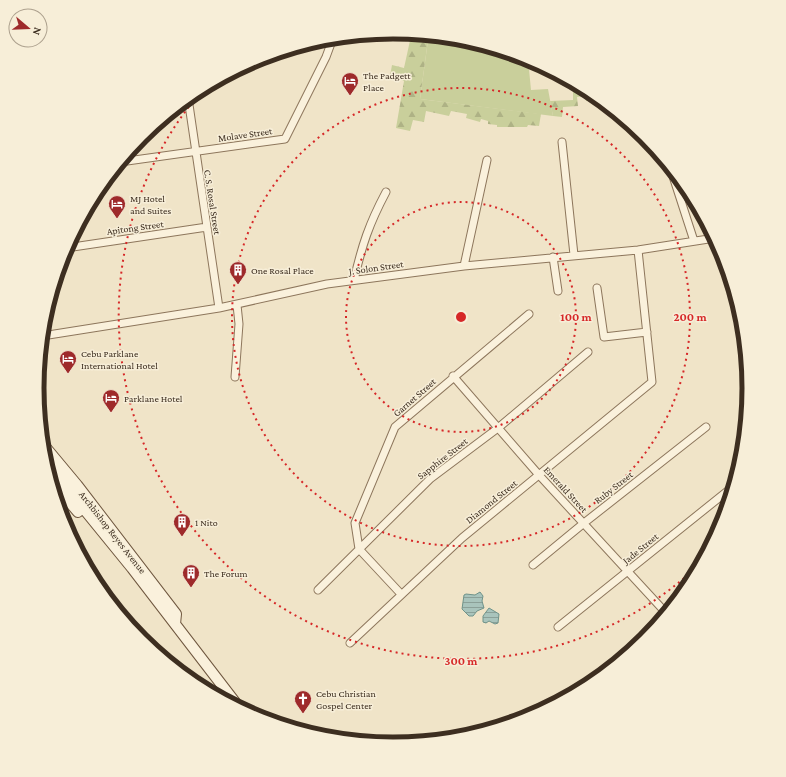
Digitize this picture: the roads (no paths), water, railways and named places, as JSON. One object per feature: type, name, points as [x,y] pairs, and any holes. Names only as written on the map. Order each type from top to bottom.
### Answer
[{"type":"main road","name":"Archbishop Reyes Avenue","points":[[49,452],[176,614],[175,624]]},
{"type":"main road","name":"Archbishop Reyes Avenue","points":[[53,471],[132,568],[233,699]]},
{"type":"main road","name":"Archbishop Reyes Avenue","points":[[58,487],[168,622],[175,624]]},
{"type":"street","name":"Molave Street","points":[[128,161],[285,139],[315,81],[330,45]]},
{"type":"street","name":"C. S. Rosal Street","points":[[189,105],[194,151],[219,308]]},
{"type":"street","points":[[562,142],[574,255]]},
{"type":"street","points":[[464,266],[487,160]]},
{"type":"street","points":[[675,182],[694,241]]},
{"type":"street","points":[[354,280],[370,221],[386,192]]},
{"type":"street","name":"Apitong Street","points":[[74,247],[207,227]]},
{"type":"street","name":"J. Solon Street","points":[[47,335],[237,305],[327,284],[354,280],[464,266],[638,250],[708,239]]},
{"type":"street","points":[[597,288],[604,337],[647,332],[638,250]]},
{"type":"street","points":[[553,257],[558,291]]},
{"type":"street","points":[[235,377],[239,324],[237,305]]},
{"type":"street","name":"Garnet Street","points":[[359,549],[354,523],[395,427],[453,376],[529,314]]},
{"type":"street","name":"Diamond Street","points":[[350,643],[462,538],[652,382],[647,332]]},
{"type":"street","name":"Sapphire Street","points":[[318,590],[430,479],[498,428],[588,352]]},
{"type":"street","name":"Emerald Street","points":[[453,376],[539,475],[663,610]]},
{"type":"street","name":"Ruby Street","points":[[533,565],[706,427]]},
{"type":"street","name":"Jade Street","points":[[558,627],[727,491]]},
{"type":"street","points":[[359,549],[401,594]]},
{"type":"street","points":[[221,693],[225,689]]},
{"type":"water","points":[[480,592],[483,596],[482,601],[484,608],[477,611],[473,616],[469,616],[462,609],[464,595],[475,595]]},
{"type":"water","points":[[489,608],[499,614],[498,623],[495,624],[489,621],[486,623],[483,622],[483,616]]},
{"type":"place","name":"The Padgett Place","points":[[350,96]]},
{"type":"place","name":"MJ Hotel and Suites","points":[[117,219]]},
{"type":"place","name":"One Rosal Place","points":[[238,285]]},
{"type":"place","name":"Cebu Parklane International Hotel","points":[[68,374]]},
{"type":"place","name":"Parklane Hotel","points":[[111,413]]},
{"type":"place","name":"1 Nito","points":[[182,537]]},
{"type":"place","name":"The Forum","points":[[191,588]]},
{"type":"place","name":"Cebu Christian Gospel Center","points":[[303,714]]}]
